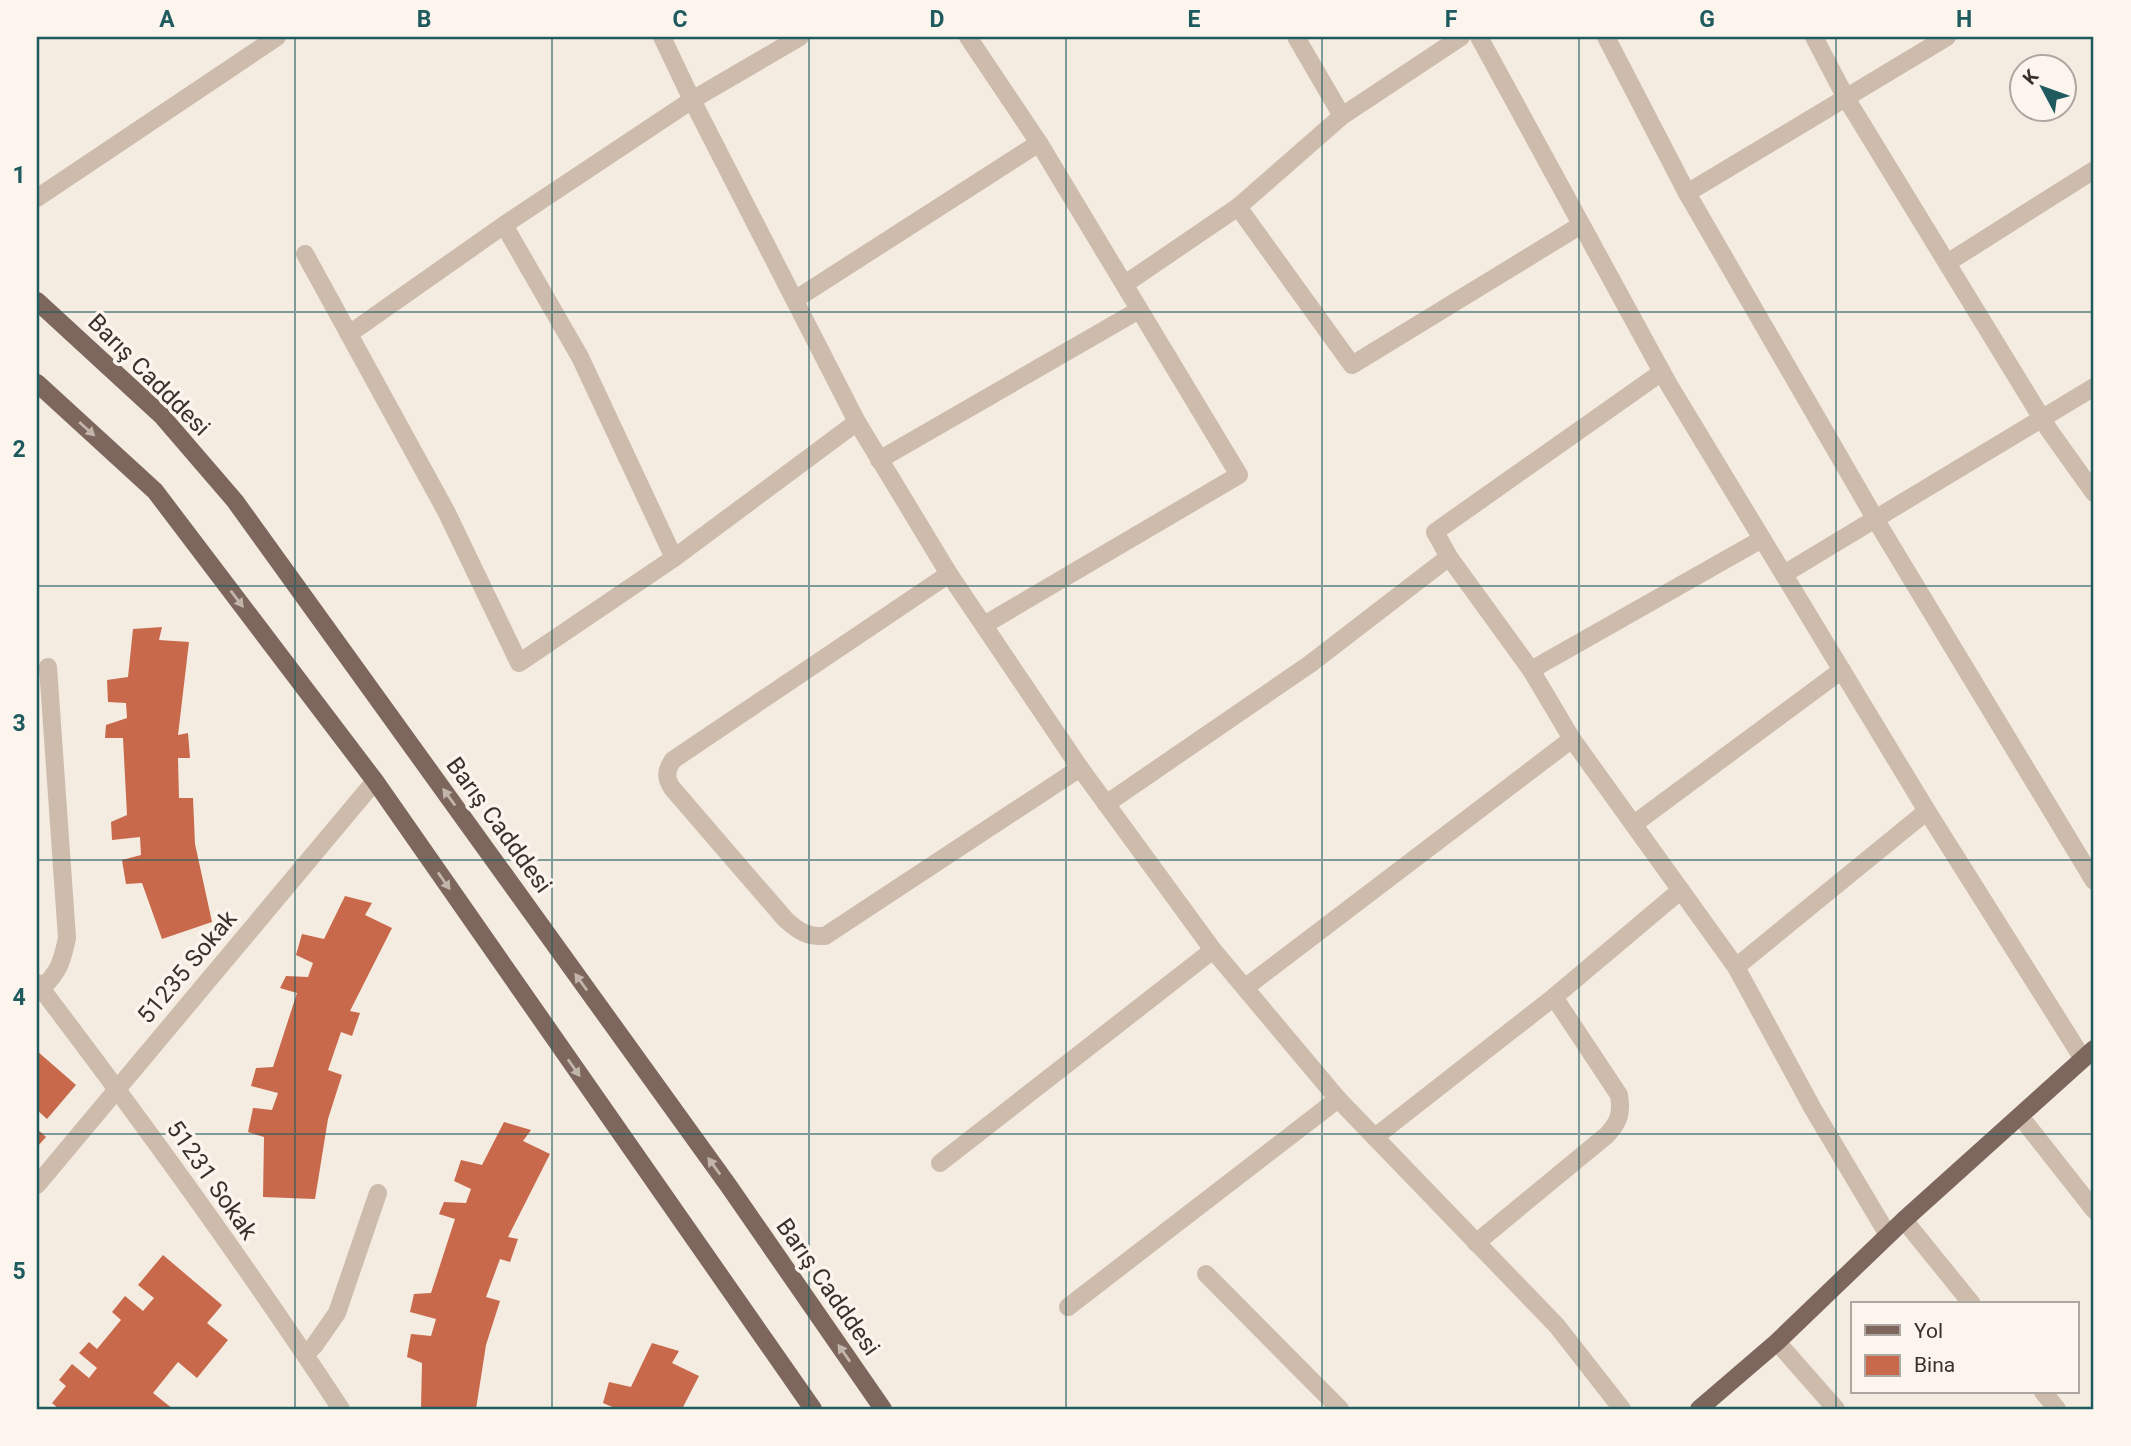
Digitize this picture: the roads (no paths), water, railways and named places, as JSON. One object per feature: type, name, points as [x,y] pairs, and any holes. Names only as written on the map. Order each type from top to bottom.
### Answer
[{"type":"main road","name":"Barış Cadddesi","points":[[37,301],[161,415],[235,501],[728,1185],[883,1409]]},
{"type":"main road","points":[[37,383],[155,491],[375,781],[813,1409]]},
{"type":"main road","points":[[1699,1409],[1777,1342],[1904,1220],[2089,1054]]},
{"type":"street","points":[[37,198],[277,37]]},
{"type":"street","points":[[662,37],[857,422],[949,574],[1080,768],[1213,950],[1338,1098],[1558,1326],[1622,1409]]},
{"type":"street","points":[[349,334],[504,225],[692,100],[800,37]]},
{"type":"street","points":[[968,37],[1039,143],[1239,474],[984,625]]},
{"type":"street","points":[[1296,37],[1342,116]]},
{"type":"street","points":[[1125,284],[1238,207],[1342,116],[1461,37]]},
{"type":"street","points":[[1479,37],[1662,372],[1762,539],[1927,811],[2089,1054]]},
{"type":"street","points":[[1606,37],[1687,192],[1875,519],[2094,881]]},
{"type":"street","points":[[1814,37],[1846,98],[2042,418],[2094,493]]},
{"type":"street","points":[[1687,192],[1947,37]]},
{"type":"street","points":[[796,299],[1039,143]]},
{"type":"street","points":[[1947,263],[2094,170]]},
{"type":"street","points":[[1238,207],[1352,365],[1581,225]]},
{"type":"street","points":[[504,225],[580,357],[674,558]]},
{"type":"street","points":[[305,254],[446,511],[519,663],[674,558],[857,422]]},
{"type":"street","points":[[879,460],[1139,310]]},
{"type":"street","points":[[1662,372],[1435,532],[1449,557],[1531,670],[1572,738],[1736,967],[1813,1109],[1888,1235]]},
{"type":"street","points":[[1784,574],[2094,387]]},
{"type":"street","points":[[1531,670],[1762,539]]},
{"type":"street","points":[[1106,804],[1310,664],[1449,557]]},
{"type":"street","points":[[949,574],[673,760],[666,773],[672,788],[785,919],[804,934],[825,936],[1080,768]]},
{"type":"street","points":[[39,986],[54,977],[62,961],[67,938],[48,667]]},
{"type":"street","points":[[1633,824],[1842,670]]},
{"type":"street","points":[[1246,987],[1572,738]]},
{"type":"street","name":"51235 Sokak","points":[[37,1185],[116,1087],[375,781]]},
{"type":"street","points":[[1736,967],[1927,811]]},
{"type":"street","points":[[1375,1137],[1554,997],[1681,890]]},
{"type":"street","points":[[940,1163],[1213,950]]},
{"type":"street","name":"51231 Sokak","points":[[39,986],[116,1087],[341,1409]]},
{"type":"street","points":[[1476,1243],[1618,1124],[1621,1110],[1619,1095],[1554,997]]},
{"type":"street","points":[[1068,1307],[1338,1098]]},
{"type":"street","points":[[2020,1116],[2094,1210]]},
{"type":"street","points":[[305,1354],[314,1346],[337,1313],[378,1193]]},
{"type":"street","points":[[1904,1220],[1970,1302]]},
{"type":"street","points":[[1206,1274],[1340,1409]]},
{"type":"street","points":[[1777,1342],[1836,1409]]},
{"type":"street","points":[[2045,1394],[2057,1409]]}]
